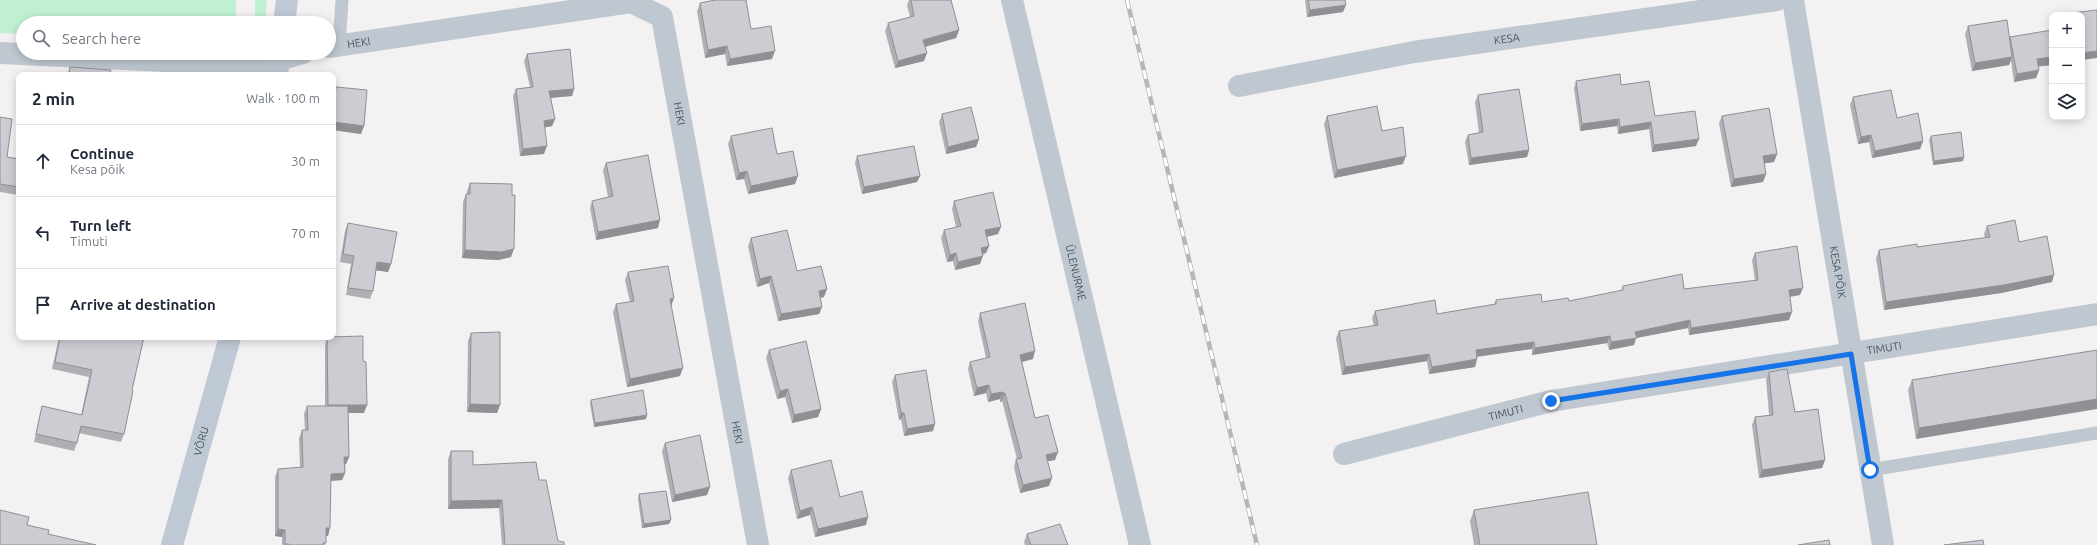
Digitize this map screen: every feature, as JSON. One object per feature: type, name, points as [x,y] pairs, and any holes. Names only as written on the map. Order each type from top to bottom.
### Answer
[{"type":"main road","points":[[285,16],[287,0]]},
{"type":"main road","name":"VÕRU","points":[[172,545],[229,340]]},
{"type":"street","name":"ÜLENURME","points":[[1012,0],[1140,545]]},
{"type":"street","name":"KESA","points":[[1239,86],[1414,52],[1777,0]]},
{"type":"street","name":"KESA PÕIK","points":[[1793,0],[1883,545]]},
{"type":"street","name":"HEKI","points":[[336,46],[631,2],[662,16],[758,545]]},
{"type":"street","points":[[0,53],[16,54]]},
{"type":"street","points":[[145,60],[249,65],[279,63]]},
{"type":"street","name":"TIMUTI","points":[[1344,454],[1551,401],[2097,314]]},
{"type":"lane","points":[[336,34],[342,0]]},
{"type":"lane","points":[[1870,470],[2097,433]]},
{"type":"green space","points":[[0,0],[236,0],[236,16],[16,16],[16,34],[0,33]]},
{"type":"green space","points":[[255,0],[267,0],[266,16],[255,16]]},
{"type":"building","points":[[715,0],[746,0],[751,29],[771,26],[775,51],[730,59],[727,46],[708,50],[700,3]]},
{"type":"building","points":[[911,0],[951,0],[959,30],[923,40],[927,53],[898,61],[888,23],[914,16]]},
{"type":"building","points":[[1308,0],[1345,0],[1346,5],[1310,10]]},
{"type":"building","points":[[2097,10],[2097,51],[2085,53],[2085,12],[2080,12]]},
{"type":"building","points":[[2007,20],[2012,57],[1975,63],[1968,26]]},
{"type":"building","points":[[2049,30],[2049,57],[2037,59],[2039,70],[2017,74],[2010,37]]},
{"type":"building","points":[[570,49],[574,89],[549,91],[555,119],[544,121],[547,146],[523,149],[516,89],[533,87],[527,54]]},
{"type":"building","points":[[70,67],[111,70],[111,72],[69,72]]},
{"type":"building","points":[[1620,74],[1621,85],[1649,81],[1655,116],[1695,111],[1699,139],[1654,145],[1651,122],[1620,127],[1619,119],[1582,124],[1576,81]]},
{"type":"building","points":[[336,87],[367,90],[364,126],[336,122]]},
{"type":"building","points":[[1519,89],[1529,150],[1471,158],[1468,135],[1483,132],[1478,95]]},
{"type":"building","points":[[1891,90],[1897,118],[1918,113],[1923,141],[1875,151],[1871,135],[1861,137],[1853,97]]},
{"type":"building","points":[[1377,106],[1382,131],[1403,127],[1406,156],[1337,170],[1327,116]]},
{"type":"building","points":[[971,107],[979,139],[948,147],[942,114]]},
{"type":"building","points":[[1769,108],[1777,154],[1763,156],[1766,174],[1734,179],[1722,116]]},
{"type":"building","points":[[0,117],[12,119],[7,157],[16,158],[16,187],[0,184]]},
{"type":"building","points":[[772,128],[777,154],[793,151],[798,176],[751,186],[747,171],[739,173],[731,136]]},
{"type":"building","points":[[1961,132],[1964,157],[1934,161],[1931,136]]},
{"type":"building","points":[[914,146],[920,176],[864,187],[857,156]]},
{"type":"building","points":[[648,155],[660,220],[598,232],[592,201],[613,196],[606,163]]},
{"type":"building","points":[[470,183],[512,184],[512,195],[515,195],[514,249],[501,252],[465,250],[466,194],[470,194]]},
{"type":"building","points":[[993,192],[1001,227],[985,230],[989,246],[981,248],[983,256],[958,262],[956,253],[950,255],[944,230],[961,226],[954,201]]},
{"type":"building","points":[[2015,220],[2019,242],[2047,236],[2054,275],[2004,285],[1886,302],[1879,250],[1917,244],[1917,247],[1990,237],[1987,226]]},
{"type":"building","points":[[348,223],[397,232],[391,264],[377,262],[373,291],[348,288],[354,256],[343,254]]},
{"type":"building","points":[[787,230],[797,271],[821,266],[827,289],[819,291],[822,307],[781,314],[771,276],[760,279],[751,238]]},
{"type":"building","points":[[1797,246],[1803,288],[1789,290],[1792,312],[1691,328],[1690,320],[1635,332],[1637,338],[1611,342],[1610,336],[1535,348],[1534,342],[1476,350],[1477,359],[1432,367],[1429,354],[1345,367],[1339,331],[1378,325],[1375,311],[1435,300],[1437,314],[1496,304],[1496,300],[1541,294],[1542,302],[1568,298],[1569,301],[1623,290],[1623,286],[1682,274],[1684,289],[1758,280],[1755,253]]},
{"type":"building","points":[[668,266],[674,298],[670,299],[683,368],[630,379],[616,304],[634,301],[628,272]]},
{"type":"building","points":[[1025,303],[1035,351],[1020,355],[1035,418],[1048,415],[1058,452],[1046,455],[1052,478],[1023,485],[1016,459],[1022,458],[1005,393],[991,394],[989,385],[977,388],[970,362],[990,357],[980,313]]},
{"type":"building","points":[[500,332],[500,405],[470,404],[471,333]]},
{"type":"building","points":[[363,336],[363,361],[366,362],[367,405],[328,405],[327,340],[336,340],[336,337]]},
{"type":"building","points":[[59,340],[143,340],[124,434],[81,426],[77,443],[36,434],[42,406],[82,415],[92,370],[55,362]]},
{"type":"building","points":[[806,341],[821,409],[794,415],[788,389],[780,391],[769,350]]},
{"type":"building","points":[[2097,350],[2097,399],[1919,428],[1912,380]]},
{"type":"building","points":[[1787,369],[1795,412],[1818,409],[1825,460],[1762,470],[1755,417],[1773,415],[1769,372]]},
{"type":"building","points":[[926,370],[935,424],[907,429],[904,413],[901,413],[895,375]]},
{"type":"building","points":[[643,390],[647,415],[595,423],[591,400]]},
{"type":"building","points":[[307,406],[348,406],[349,457],[344,457],[345,473],[331,474],[330,528],[326,528],[326,543],[323,543],[323,545],[289,545],[285,544],[285,530],[278,529],[278,469],[303,467],[302,430],[308,430]]},
{"type":"building","points":[[700,435],[710,487],[675,495],[665,443]]},
{"type":"building","points":[[451,451],[473,451],[473,465],[536,462],[539,480],[546,480],[558,541],[564,542],[564,545],[505,545],[502,500],[451,501]]},
{"type":"building","points":[[831,460],[840,497],[862,491],[868,517],[818,529],[812,507],[800,511],[791,470]]},
{"type":"building","points":[[666,491],[671,520],[644,524],[639,494]]},
{"type":"building","points":[[1588,492],[1597,545],[1480,545],[1474,510]]},
{"type":"building","points":[[0,510],[29,517],[27,525],[49,530],[48,534],[96,545],[0,545]]},
{"type":"building","points":[[1060,524],[1068,545],[1031,545],[1027,534]]},
{"type":"building","points":[[1829,540],[1830,545],[1798,545]]},
{"type":"building","points":[[1983,540],[1984,545],[1944,545]]},
{"type":"railway","points":[[1127,0],[1257,545]]},
{"type":"route","points":[[1551,401],[1851,354],[1870,470]]}]
